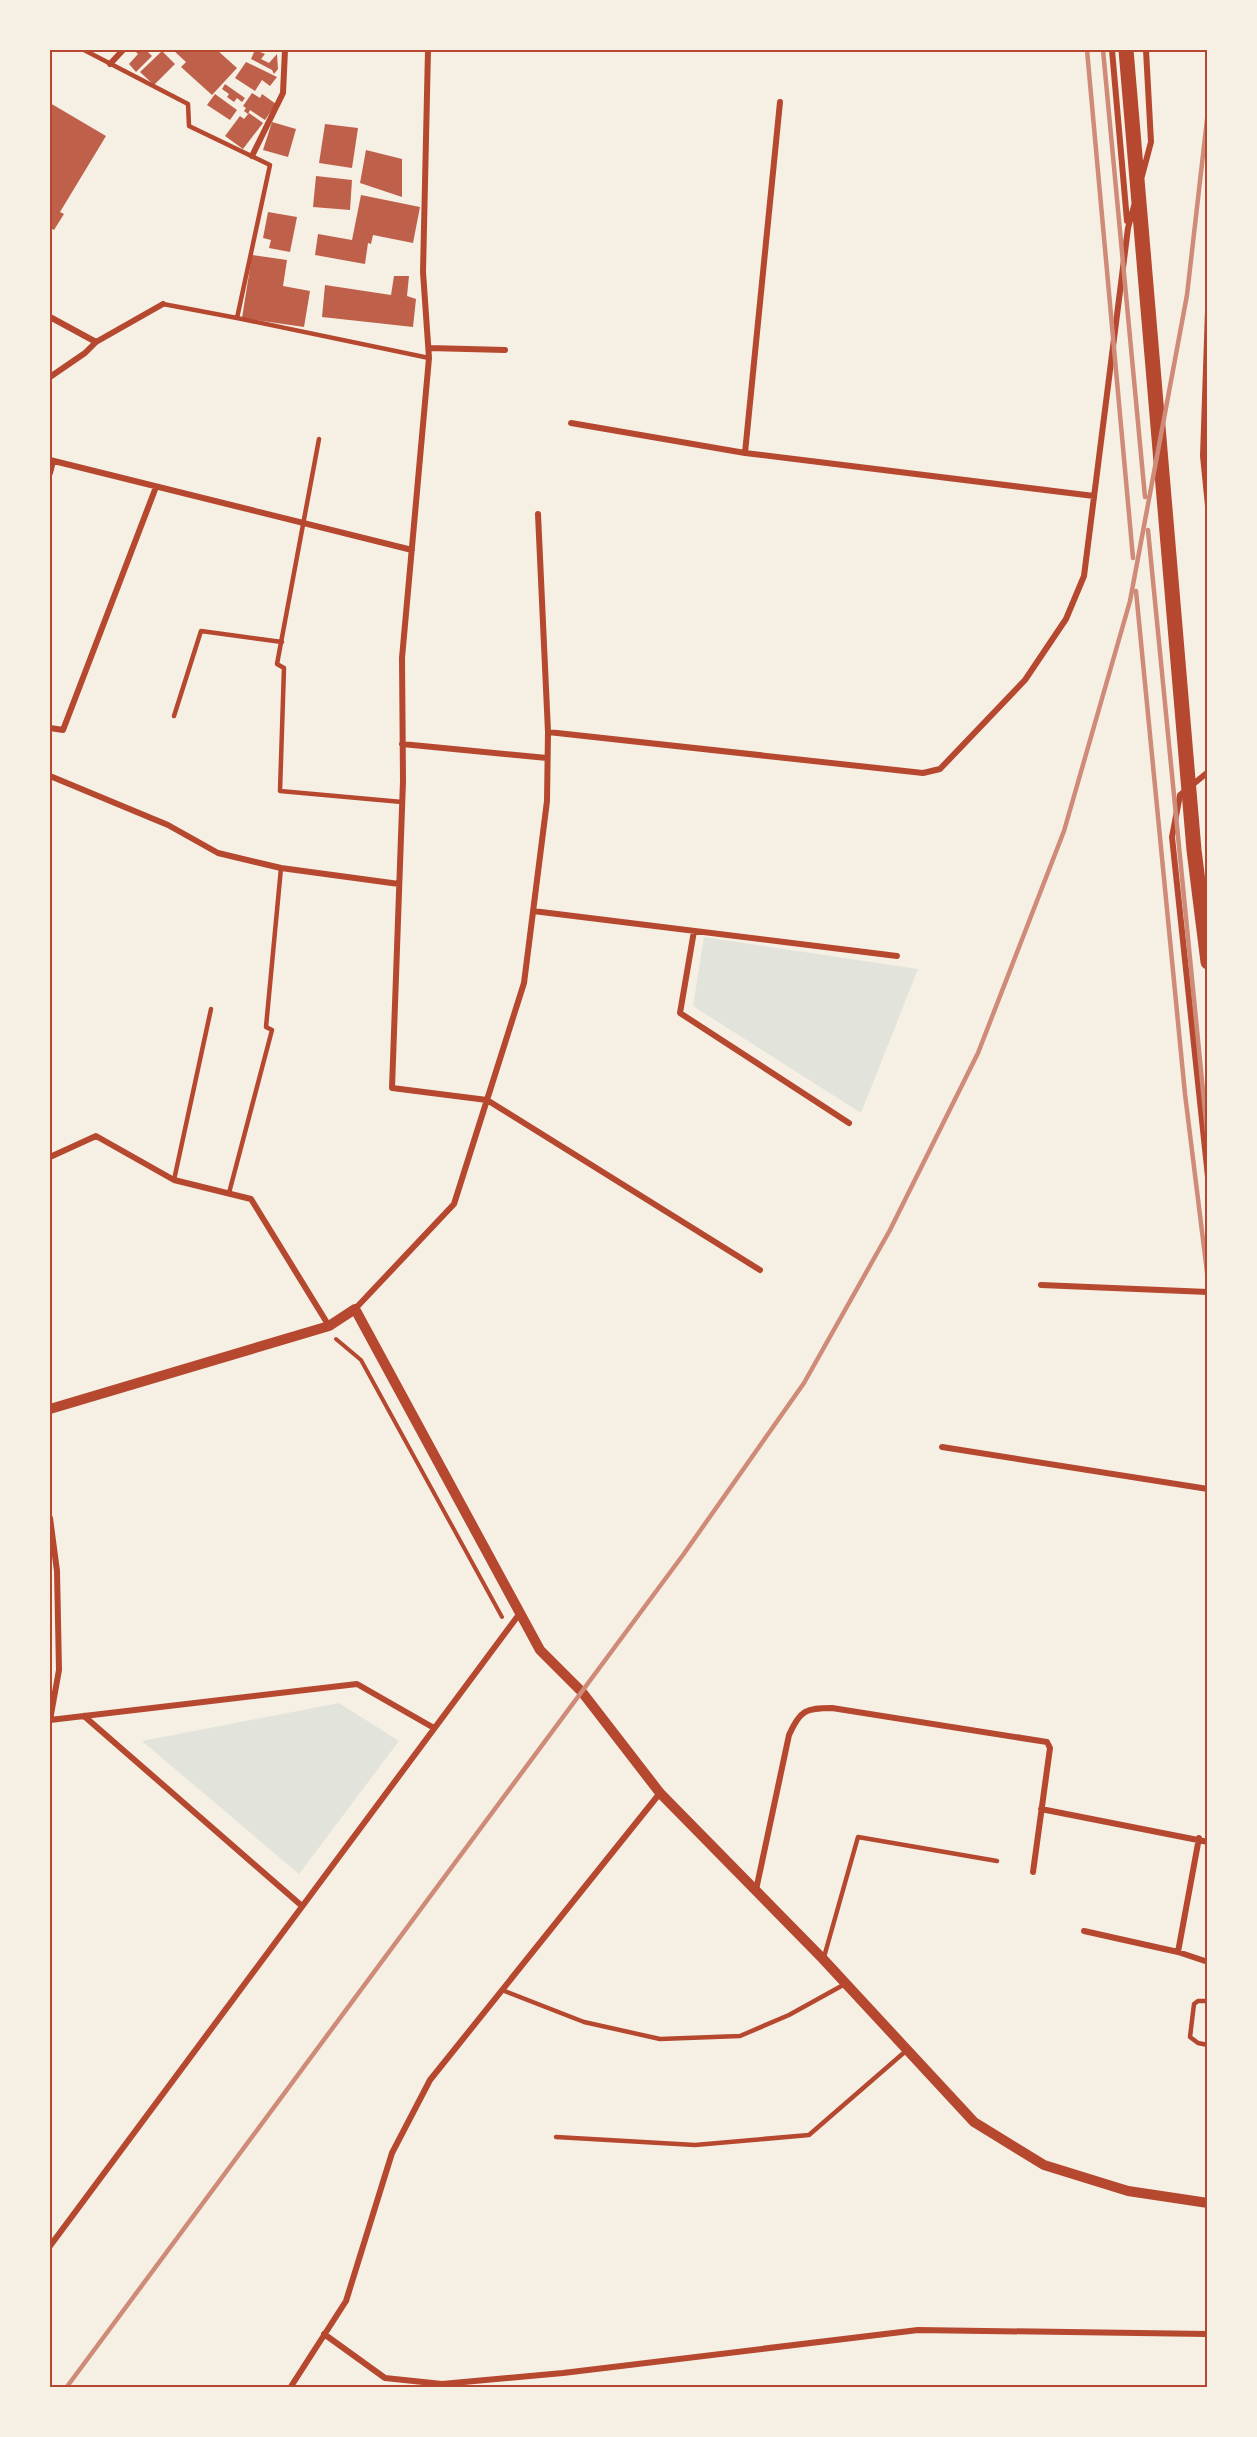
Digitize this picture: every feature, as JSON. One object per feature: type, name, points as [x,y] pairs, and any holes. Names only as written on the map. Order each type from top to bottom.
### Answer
[{"type":"main road","points":[[1126,50],[1194,850],[1208,962]]},
{"type":"street","points":[[110,64],[123,50]]},
{"type":"street","points":[[252,156],[283,93],[285,50]]},
{"type":"street","points":[[428,50],[423,272],[429,358],[402,658],[402,802],[392,1088],[487,1100],[760,1270]]},
{"type":"street","points":[[1112,50],[1128,228]]},
{"type":"street","points":[[548,732],[923,773],[940,768],[1025,680],[1066,619],[1084,576],[1128,228],[1151,142],[1146,50]]},
{"type":"street","points":[[745,453],[780,102]]},
{"type":"street","points":[[50,377],[85,353],[96,342],[163,304]]},
{"type":"street","points":[[1208,310],[1203,456],[1208,506]]},
{"type":"street","points":[[50,317],[96,342]]},
{"type":"street","points":[[429,348],[505,350]]},
{"type":"street","points":[[572,423],[745,453],[1094,496]]},
{"type":"street","points":[[50,473],[51,460],[412,550]]},
{"type":"street","points":[[50,728],[63,730],[156,486]]},
{"type":"street","points":[[50,1408],[330,1330],[355,1310],[454,1204],[524,983],[547,801],[548,732],[538,514]]},
{"type":"street","points":[[402,745],[548,759]]},
{"type":"street","points":[[1208,772],[1180,795],[1172,837],[1208,1178]]},
{"type":"street","points":[[50,776],[168,825],[218,853],[281,868],[399,884]]},
{"type":"street","points":[[533,911],[897,956]]},
{"type":"street","points":[[694,931],[680,1013],[849,1124]]},
{"type":"street","points":[[50,1157],[96,1136],[174,1180],[251,1199],[330,1330]]},
{"type":"street","points":[[1041,1285],[1208,1292]]},
{"type":"street","points":[[355,1310],[540,1650],[582,1692],[660,1793],[823,1959],[974,2122],[1044,2165],[1128,2191],[1208,2203]]},
{"type":"street","points":[[942,1447],[1208,1489]]},
{"type":"street","points":[[50,1518],[57,1571],[58,1670],[50,1720],[357,1684],[434,1728]]},
{"type":"street","points":[[50,2246],[520,1613]]},
{"type":"street","points":[[755,1890],[789,1735],[796,1718],[810,1708],[832,1708],[1047,1742],[1050,1748],[1033,1872]]},
{"type":"street","points":[[84,1716],[302,1906]]},
{"type":"street","points":[[290,2388],[346,2301],[392,2153],[430,2080],[660,1793]]},
{"type":"street","points":[[1041,1809],[1208,1842]]},
{"type":"street","points":[[1178,1952],[1199,1839]]},
{"type":"street","points":[[1084,1931],[1178,1952],[1208,1962]]},
{"type":"street","points":[[324,2334],[385,2378],[442,2384],[563,2373],[918,2330],[1208,2334]]},
{"type":"lane","points":[[84,50],[188,104],[189,126],[270,165],[237,318]]},
{"type":"lane","points":[[163,304],[429,358]]},
{"type":"lane","points":[[319,439],[278,664],[284,668],[280,791],[402,802]]},
{"type":"lane","points":[[174,716],[201,631],[282,642]]},
{"type":"lane","points":[[228,1194],[272,1030],[266,1027],[281,868]]},
{"type":"lane","points":[[174,1180],[211,1009]]},
{"type":"lane","points":[[823,1959],[858,1837],[997,1861]]},
{"type":"lane","points":[[502,1990],[584,2022],[660,2039],[740,2036],[789,2015],[846,1984]]},
{"type":"lane","points":[[1208,2001],[1198,2001],[1194,2004],[1190,2037],[1198,2043],[1208,2045]]},
{"type":"lane","points":[[556,2137],[694,2145],[809,2135],[907,2049]]},
{"type":"path","points":[[330,1330],[361,1360],[508,1628]]},
{"type":"shaded area","points":[[704,937],[918,969],[861,1113],[693,1006]]},
{"type":"shaded area","points":[[339,1703],[399,1741],[299,1874],[142,1741]]},
{"type":"building","points":[[134,50],[146,50],[152,56],[136,72],[129,64],[138,54]]},
{"type":"building","points":[[173,50],[217,50],[237,68],[212,95],[181,67],[186,62]]},
{"type":"building","points":[[255,50],[265,54],[261,59],[269,63],[277,54],[278,69],[274,74],[272,70],[251,59]]},
{"type":"building","points":[[162,51],[175,64],[154,85],[140,72]]},
{"type":"building","points":[[246,62],[277,77],[270,86],[262,80],[255,91],[235,78]]},
{"type":"building","points":[[225,84],[245,98],[242,102],[237,98],[234,102],[227,97],[229,94],[222,89]]},
{"type":"building","points":[[252,93],[260,98],[262,94],[276,104],[265,120],[250,110],[248,114],[244,111],[246,108],[243,106]]},
{"type":"building","points":[[215,94],[237,110],[230,120],[207,105]]},
{"type":"building","points":[[50,103],[106,136],[60,212],[64,214],[54,230],[50,228]]},
{"type":"building","points":[[249,113],[263,123],[243,149],[225,136],[240,116],[244,119]]},
{"type":"building","points":[[272,122],[296,129],[288,157],[263,150]]},
{"type":"building","points":[[325,124],[358,128],[352,168],[319,163]]},
{"type":"building","points":[[366,150],[402,159],[402,197],[360,183]]},
{"type":"building","points":[[316,176],[352,180],[350,210],[313,207]]},
{"type":"building","points":[[361,195],[420,207],[413,243],[373,235],[371,244],[368,243],[365,264],[315,255],[318,234],[352,240]]},
{"type":"building","points":[[268,212],[297,217],[290,252],[269,248],[271,240],[263,238]]},
{"type":"building","points":[[252,255],[287,260],[283,286],[310,291],[304,327],[242,318]]},
{"type":"building","points":[[394,276],[409,276],[407,296],[416,299],[413,327],[322,317],[325,285],[391,295]]},
{"type":"railway","points":[[1087,50],[1133,558]]},
{"type":"railway","points":[[1103,50],[1145,497]]},
{"type":"railway","points":[[66,2388],[683,1555],[804,1383],[890,1230],[978,1053],[1064,831],[1130,601],[1187,295],[1208,111]]},
{"type":"railway","points":[[1148,530],[1208,1142]]},
{"type":"railway","points":[[1136,591],[1185,1094],[1208,1280]]}]
